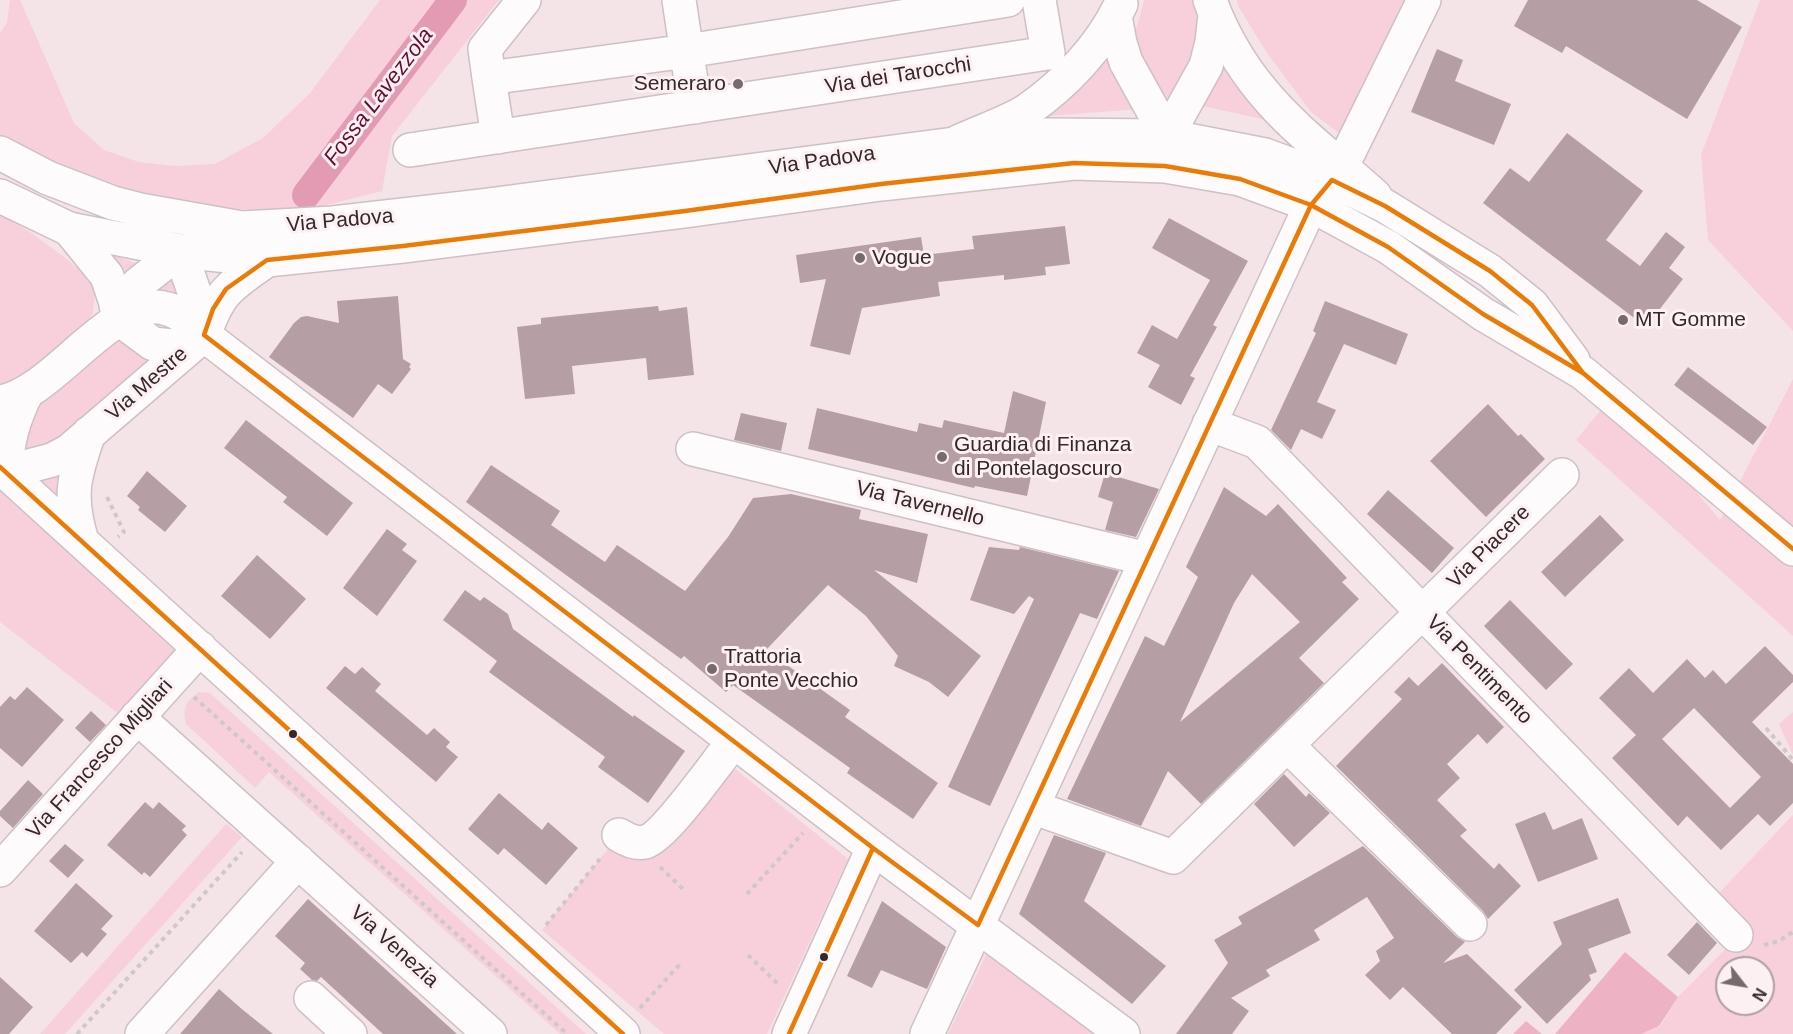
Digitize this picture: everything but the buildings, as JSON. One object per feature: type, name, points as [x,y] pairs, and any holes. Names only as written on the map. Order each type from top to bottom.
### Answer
[{"type":"street","points":[[498,137],[485,49],[524,0]]},
{"type":"street","points":[[679,0],[695,107]]},
{"type":"street","points":[[489,78],[687,51],[1008,0]]},
{"type":"street","name":"Via dei Tarocchi","points":[[410,150],[1048,53],[1039,0]]},
{"type":"street","points":[[927,1034],[1311,205],[1337,173],[1424,0]]},
{"type":"street","points":[[1212,7],[1232,46],[1262,92],[1337,173]]},
{"type":"street","points":[[1166,151],[1206,66],[1212,42],[1212,7]]},
{"type":"street","points":[[1119,8],[1120,43],[1126,62],[1166,151]]},
{"type":"street","points":[[954,144],[1025,112],[1068,76],[1095,45],[1119,8]]},
{"type":"street","name":"Via Padova","points":[[682,196],[954,144],[1046,135],[1166,151],[1265,155],[1337,173],[1385,206],[1490,271],[1532,304],[1583,373]]},
{"type":"street","name":"Via Padova","points":[[0,196],[69,229],[180,251],[267,261],[487,220],[682,196],[881,184],[1166,151],[1311,205],[1388,247],[1483,314],[1583,373],[1793,549]]},
{"type":"street","name":"Via Padova","points":[[0,153],[48,178],[113,203],[242,228],[333,223],[487,220]]},
{"type":"street","name":"Via Mestre","points":[[186,217],[180,251],[199,306],[204,335]]},
{"type":"street","points":[[69,229],[107,276],[119,319]]},
{"type":"street","name":"Via Mestre","points":[[119,319],[129,295],[138,284],[180,251]]},
{"type":"street","name":"Via Mestre","points":[[204,335],[187,317],[155,306],[143,308],[119,319],[13,398],[3,470],[52,460],[69,451],[204,335],[213,309],[226,290],[267,261]]},
{"type":"street","points":[[204,335],[873,848],[1123,1034]]},
{"type":"street","name":"Via Pentimento","points":[[1209,424],[1257,442],[1736,935]]},
{"type":"street","name":"Via Mestre","points":[[89,433],[74,477],[73,498],[76,522],[91,549]]},
{"type":"street","name":"Via Tavernello","points":[[693,449],[1147,559]]},
{"type":"street","points":[[3,470],[621,1032]]},
{"type":"street","name":"Via Piacere","points":[[1032,807],[1173,857],[1562,475]]},
{"type":"street","name":"Via Francesco Migliari","points":[[0,870],[200,648]]},
{"type":"street","name":"Via Venezia","points":[[138,717],[490,1034]]},
{"type":"street","points":[[619,835],[638,843],[651,840],[666,826],[734,741]]},
{"type":"street","points":[[1287,745],[1470,924]]},
{"type":"street","points":[[796,1021],[873,848]]},
{"type":"street","points":[[142,1034],[297,861]]},
{"type":"street","points":[[311,998],[350,1034]]},
{"type":"path","points":[[91,549],[124,532],[107,499],[106,492]]},
{"type":"path","points":[[173,678],[567,1034]]},
{"type":"path","points":[[1766,728],[1793,760]]},
{"type":"path","points":[[747,894],[824,810]]},
{"type":"path","points":[[77,1034],[262,829]]},
{"type":"path","points":[[528,948],[619,835]]},
{"type":"path","points":[[748,955],[796,1021]]},
{"type":"path","points":[[621,1032],[682,962]]},
{"type":"shaded area","points":[[10,0],[20,0],[74,123],[104,150],[139,162],[176,166],[215,164],[263,138],[310,93],[380,0],[499,0],[392,136],[382,191],[322,206],[273,211],[203,207],[119,190],[41,163],[0,140],[0,33],[7,23]]},
{"type":"shaded area","points":[[1144,0],[1196,0],[1197,38],[1178,95],[1162,99],[1148,74],[1134,37]]},
{"type":"shaded area","points":[[1237,0],[1415,0],[1347,139],[1311,112],[1267,53],[1238,6]]},
{"type":"shaded area","points":[[1760,0],[1793,0],[1793,331],[1708,240],[1701,155]]},
{"type":"shaded area","points":[[1220,47],[1276,122],[1198,105]]},
{"type":"shaded area","points":[[1107,49],[1140,109],[1035,117]]},
{"type":"shaded area","points":[[0,214],[33,234],[68,260],[87,276],[95,293],[93,312],[85,331],[0,395]]},
{"type":"shaded area","points":[[105,253],[136,263],[120,286]]},
{"type":"shaded area","points":[[172,268],[185,305],[144,298]]},
{"type":"shaded area","points":[[122,332],[167,357],[35,460],[16,445],[38,398]]},
{"type":"shaded area","points":[[1793,379],[1793,636],[1576,440],[1614,394],[1720,520]]},
{"type":"shaded area","points":[[74,456],[69,510],[35,476]]},
{"type":"shaded area","points":[[0,475],[189,651],[128,721],[0,622]]},
{"type":"shaded area","points":[[199,692],[210,693],[586,1034],[560,1034],[269,772],[255,788],[186,724],[186,705]]},
{"type":"shaded area","points":[[1793,712],[1793,755],[1779,724]]},
{"type":"shaded area","points":[[724,760],[848,859],[767,1034],[664,1034],[542,930],[616,839],[624,845]]},
{"type":"shaded area","points":[[1793,815],[1793,1034],[1641,1034],[1660,1026],[1678,997],[1715,959],[1715,1016],[1775,1016],[1775,956],[1718,956],[1743,931],[1715,897]]},
{"type":"shaded area","points":[[226,824],[242,837],[65,1034],[40,1034]]},
{"type":"shaded area","points":[[996,934],[1124,1034],[948,1034]]},
{"type":"shaded area","points":[[1625,952],[1678,997],[1659,1026],[1641,1034],[1555,1034]]},
{"type":"shaded area","points":[[1526,1021],[1542,1034],[1513,1034]]},
{"type":"waterway","name":"Fossa Lavezzola","points":[[306,195],[453,0]]},
{"type":"transit line","points":[[1074,163],[1165,166],[1240,179],[1311,205],[978,925],[873,848],[204,335],[213,309],[226,289],[267,260],[403,246],[881,184],[1074,163]]},
{"type":"transit line","points":[[1311,205],[1332,180],[1385,206],[1490,271],[1532,305],[1583,373]]},
{"type":"transit line","points":[[1311,205],[1388,247],[1483,314],[1583,373]]},
{"type":"transit line","points":[[1583,373],[1793,549]]},
{"type":"transit line","points":[[0,467],[623,1034]]},
{"type":"transit line","points":[[789,1034],[873,848]]},
{"type":"place","name":"Semeraro","points":[[738,84]]},
{"type":"place","name":"Vogue","points":[[860,258]]},
{"type":"place","name":"MT Gomme","points":[[1623,320]]},
{"type":"place","name":"Guardia di Finanza di Pontelagoscuro","points":[[942,457]]},
{"type":"place","name":"Trattoria Ponte Vecchio","points":[[712,669]]}]
